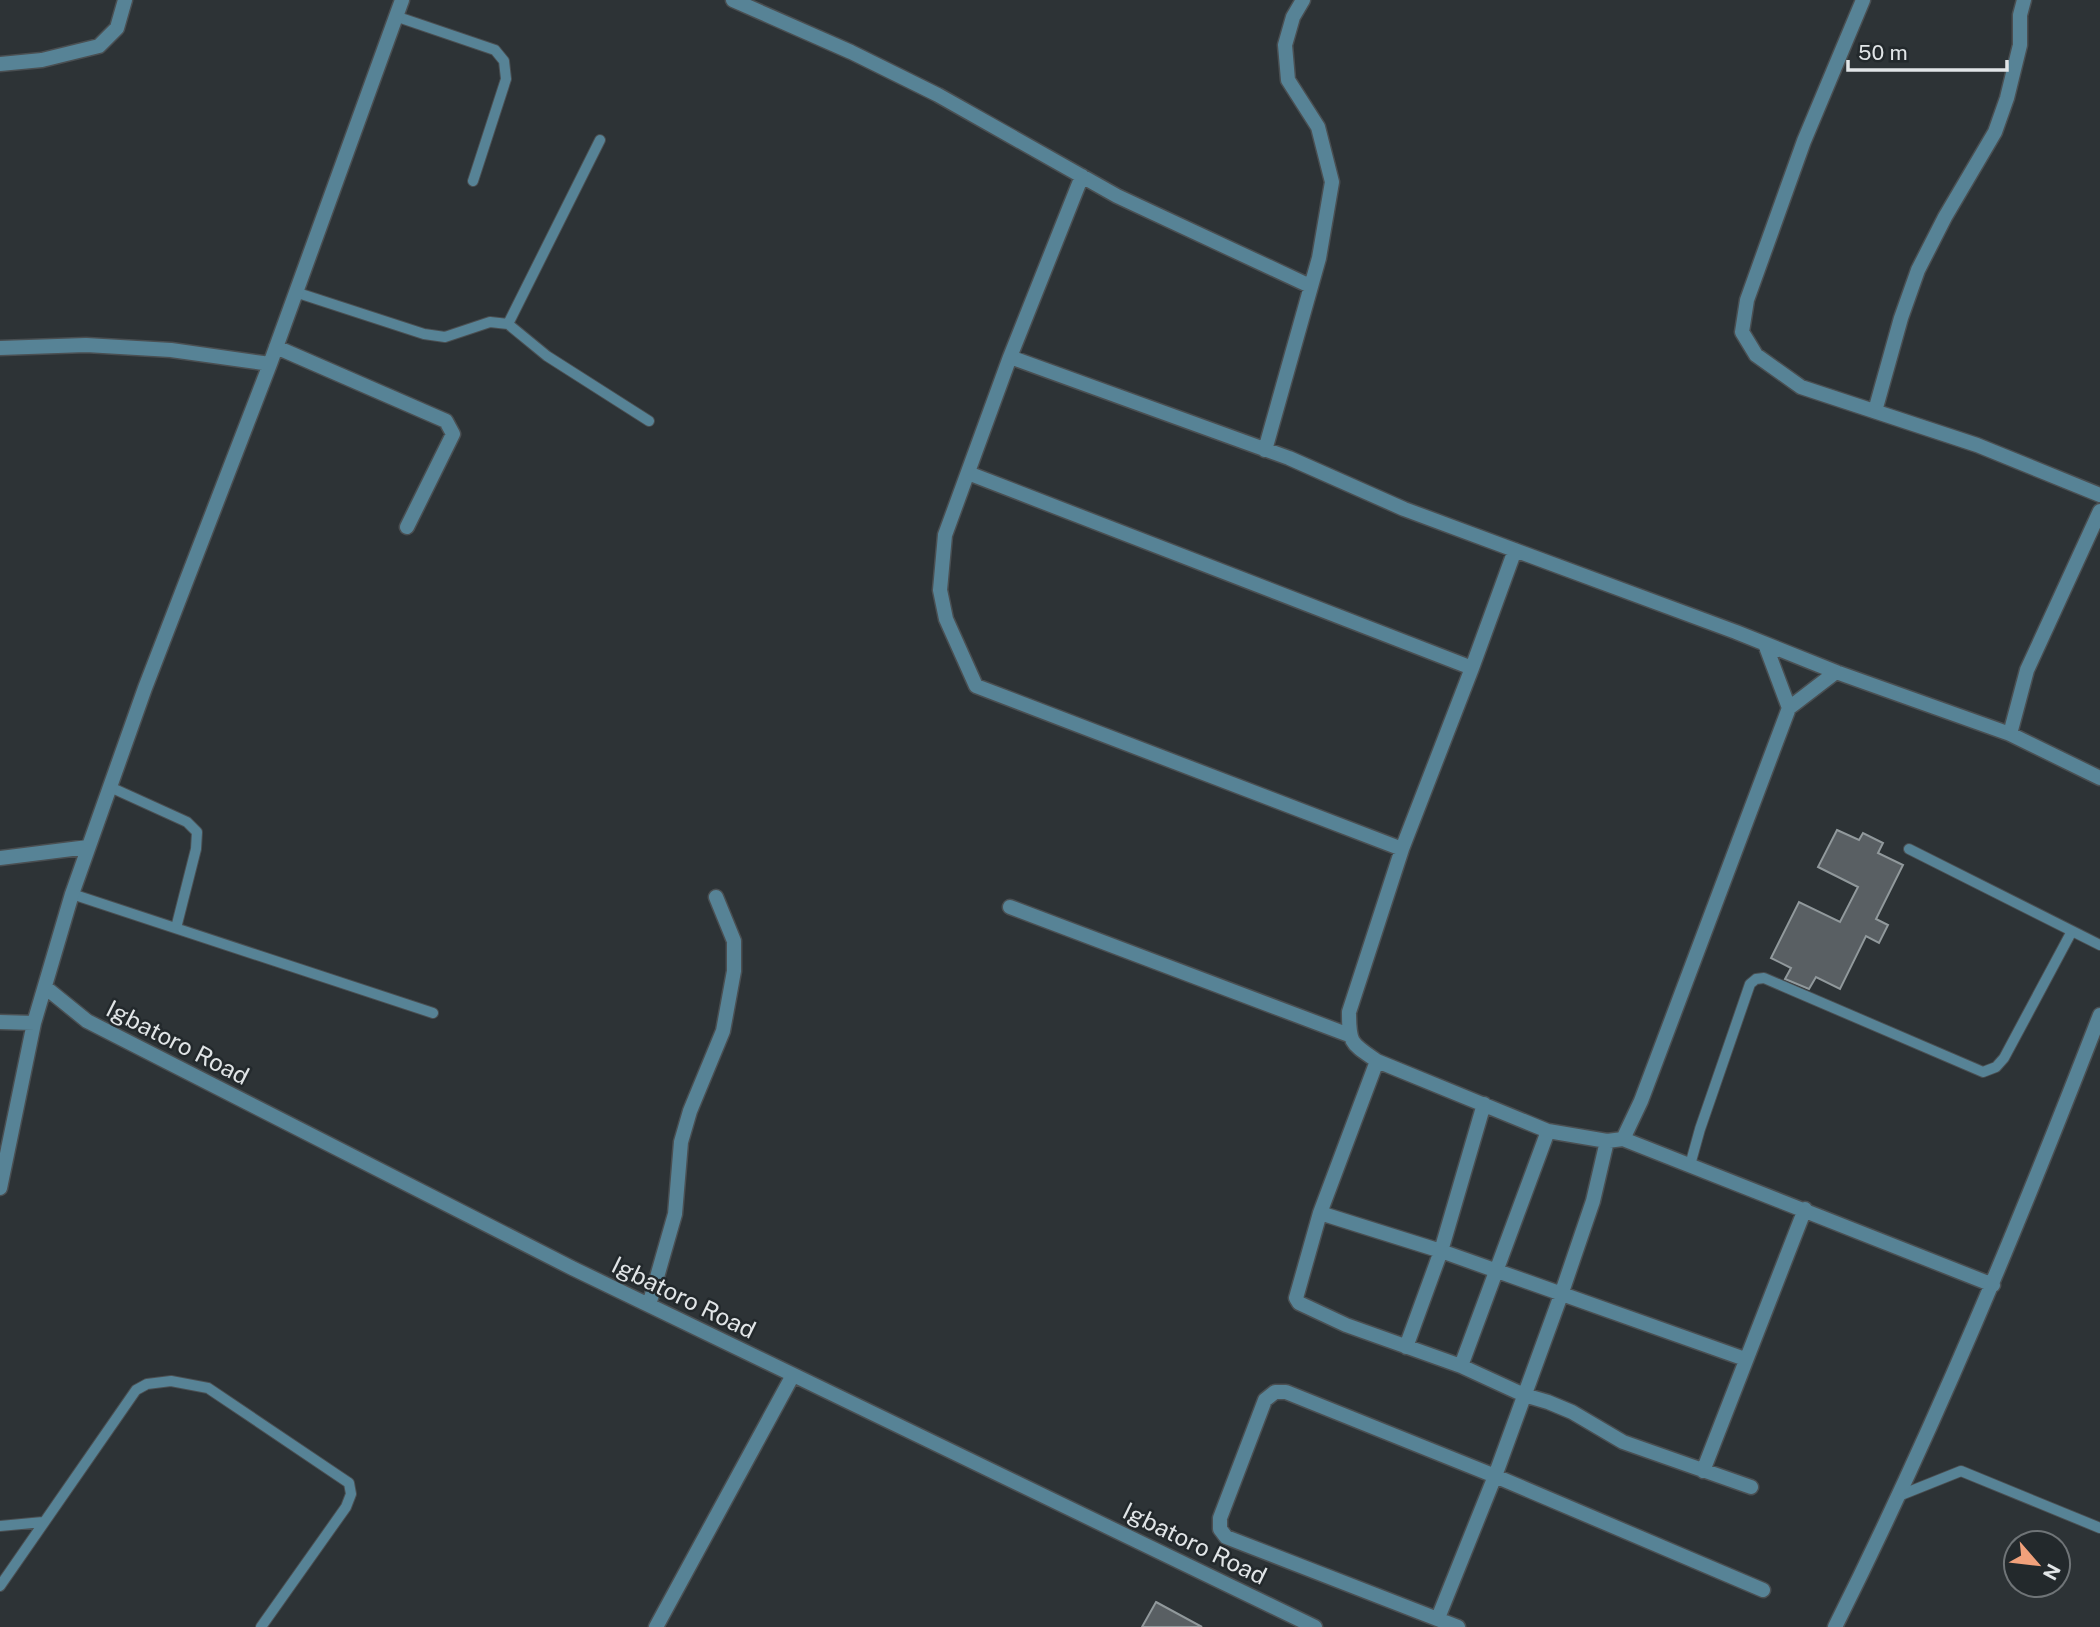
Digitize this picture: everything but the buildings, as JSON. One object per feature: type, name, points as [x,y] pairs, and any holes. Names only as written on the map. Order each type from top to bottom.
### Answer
[{"type":"street","points":[[0,64],[42,60],[99,46],[117,27],[125,0]]},
{"type":"street","points":[[0,1188],[34,1023],[72,894],[145,688],[270,364],[402,0]]},
{"type":"street","points":[[733,0],[851,52],[938,95],[1116,196],[1310,286]]},
{"type":"street","points":[[1265,450],[1318,258],[1332,182],[1318,127],[1288,80],[1285,45],[1293,17],[1303,0]]},
{"type":"street","points":[[1863,0],[1804,141],[1747,300],[1742,332],[1756,355],[1801,387],[1977,445],[2100,495]]},
{"type":"street","points":[[1875,411],[1901,318],[1918,270],[1999,120],[2021,45],[2020,15],[2024,0]]},
{"type":"street","points":[[1082,176],[1010,357],[945,535],[940,590],[946,619],[976,686],[1402,849]]},
{"type":"street","points":[[0,348],[98,345],[270,364]]},
{"type":"street","points":[[276,347],[446,421],[451,427],[453,434],[407,527]]},
{"type":"street","points":[[1010,357],[1289,458],[1404,509],[1836,673],[2010,734],[2100,778]]},
{"type":"street","points":[[968,473],[1472,668]]},
{"type":"street","points":[[2010,734],[2027,670],[2100,511]]},
{"type":"street","points":[[1515,550],[1402,849],[1349,1012],[1349,1035],[1356,1047],[1377,1061],[1548,1131],[1606,1141],[1623,1139],[1993,1284]]},
{"type":"street","points":[[1765,644],[1789,708]]},
{"type":"street","points":[[1623,1139],[1641,1101],[1789,708],[1836,673]]},
{"type":"street","points":[[0,858],[88,847]]},
{"type":"street","points":[[649,1305],[675,1214],[681,1142],[690,1111],[723,1031],[734,971],[734,941],[716,897]]},
{"type":"street","points":[[1010,907],[1349,1035]]},
{"type":"street","name":"Igbatoro Road","points":[[45,987],[87,1021],[649,1305],[1315,1627]]},
{"type":"street","points":[[1835,1627],[1901,1495],[1993,1284],[2100,1015]]},
{"type":"street","points":[[0,1022],[34,1023]]},
{"type":"street","points":[[1377,1061],[1320,1213],[1296,1298],[1298,1303],[1346,1325],[1461,1366],[1524,1395],[1572,1412],[1623,1442],[1751,1488]]},
{"type":"street","points":[[1406,1347],[1441,1251],[1484,1104]]},
{"type":"street","points":[[1461,1366],[1548,1131]]},
{"type":"street","points":[[1438,1618],[1495,1476],[1561,1295],[1593,1201],[1606,1141]]},
{"type":"street","points":[[1703,1471],[1805,1209]]},
{"type":"street","points":[[1320,1213],[1441,1251],[1745,1359]]},
{"type":"street","points":[[656,1627],[793,1375]]},
{"type":"street","points":[[1458,1627],[1226,1537],[1220,1529],[1220,1518],[1265,1400],[1275,1392],[1286,1392],[1495,1476],[1763,1590]]},
{"type":"lane","points":[[396,16],[495,50],[504,61],[506,79],[473,181]]},
{"type":"lane","points":[[508,324],[600,140]]},
{"type":"lane","points":[[295,292],[424,334],[445,337],[491,322],[508,324],[547,356],[649,421]]},
{"type":"lane","points":[[110,787],[187,822],[197,832],[196,849],[176,928]]},
{"type":"lane","points":[[1909,849],[2100,945]]},
{"type":"lane","points":[[72,894],[433,1013]]},
{"type":"lane","points":[[1690,1165],[1750,984],[1756,979],[1764,978],[1983,1072],[1996,1068],[2004,1058],[2072,931]]},
{"type":"lane","points":[[0,1586],[136,1390],[148,1384],[171,1381],[208,1388],[349,1483],[351,1494],[346,1507],[261,1627]]},
{"type":"lane","points":[[1901,1495],[1961,1471],[2100,1528]]},
{"type":"lane","points":[[0,1526],[43,1522]]}]
